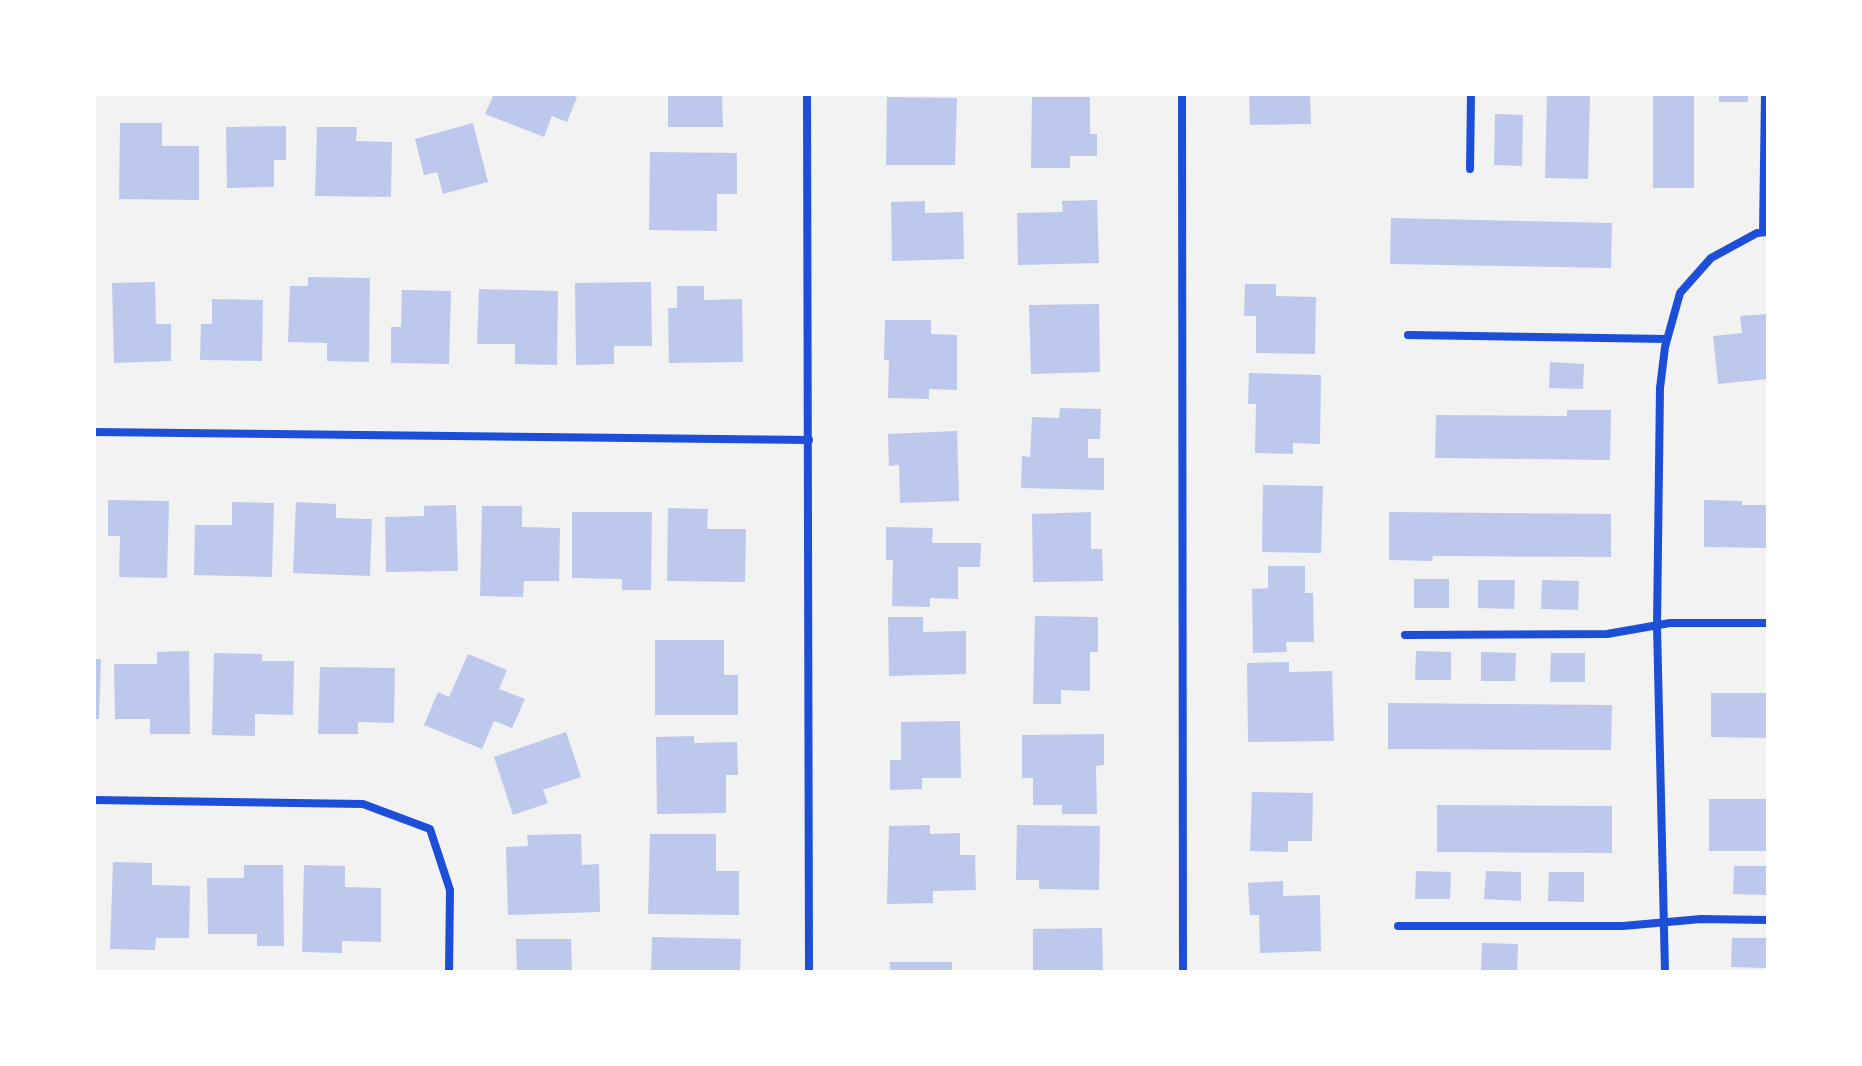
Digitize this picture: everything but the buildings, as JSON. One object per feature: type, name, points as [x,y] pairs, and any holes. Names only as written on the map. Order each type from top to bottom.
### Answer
[{"type":"street","points":[[807,94],[809,972]]},
{"type":"street","points":[[1182,94],[1183,972]]},
{"type":"street","points":[[1470,169],[1471,94]]},
{"type":"street","points":[[1665,972],[1657,626],[1660,388],[1667,339],[1680,293],[1711,258],[1766,232],[1765,94]]},
{"type":"street","points":[[1408,335],[1667,339]]},
{"type":"street","points":[[94,432],[809,440]]},
{"type":"street","points":[[1405,635],[1607,634],[1685,622],[1768,623]]},
{"type":"street","points":[[94,800],[363,804],[430,829],[450,890],[449,972]]},
{"type":"street","points":[[1398,926],[1623,926],[1701,919],[1768,920]]}]
